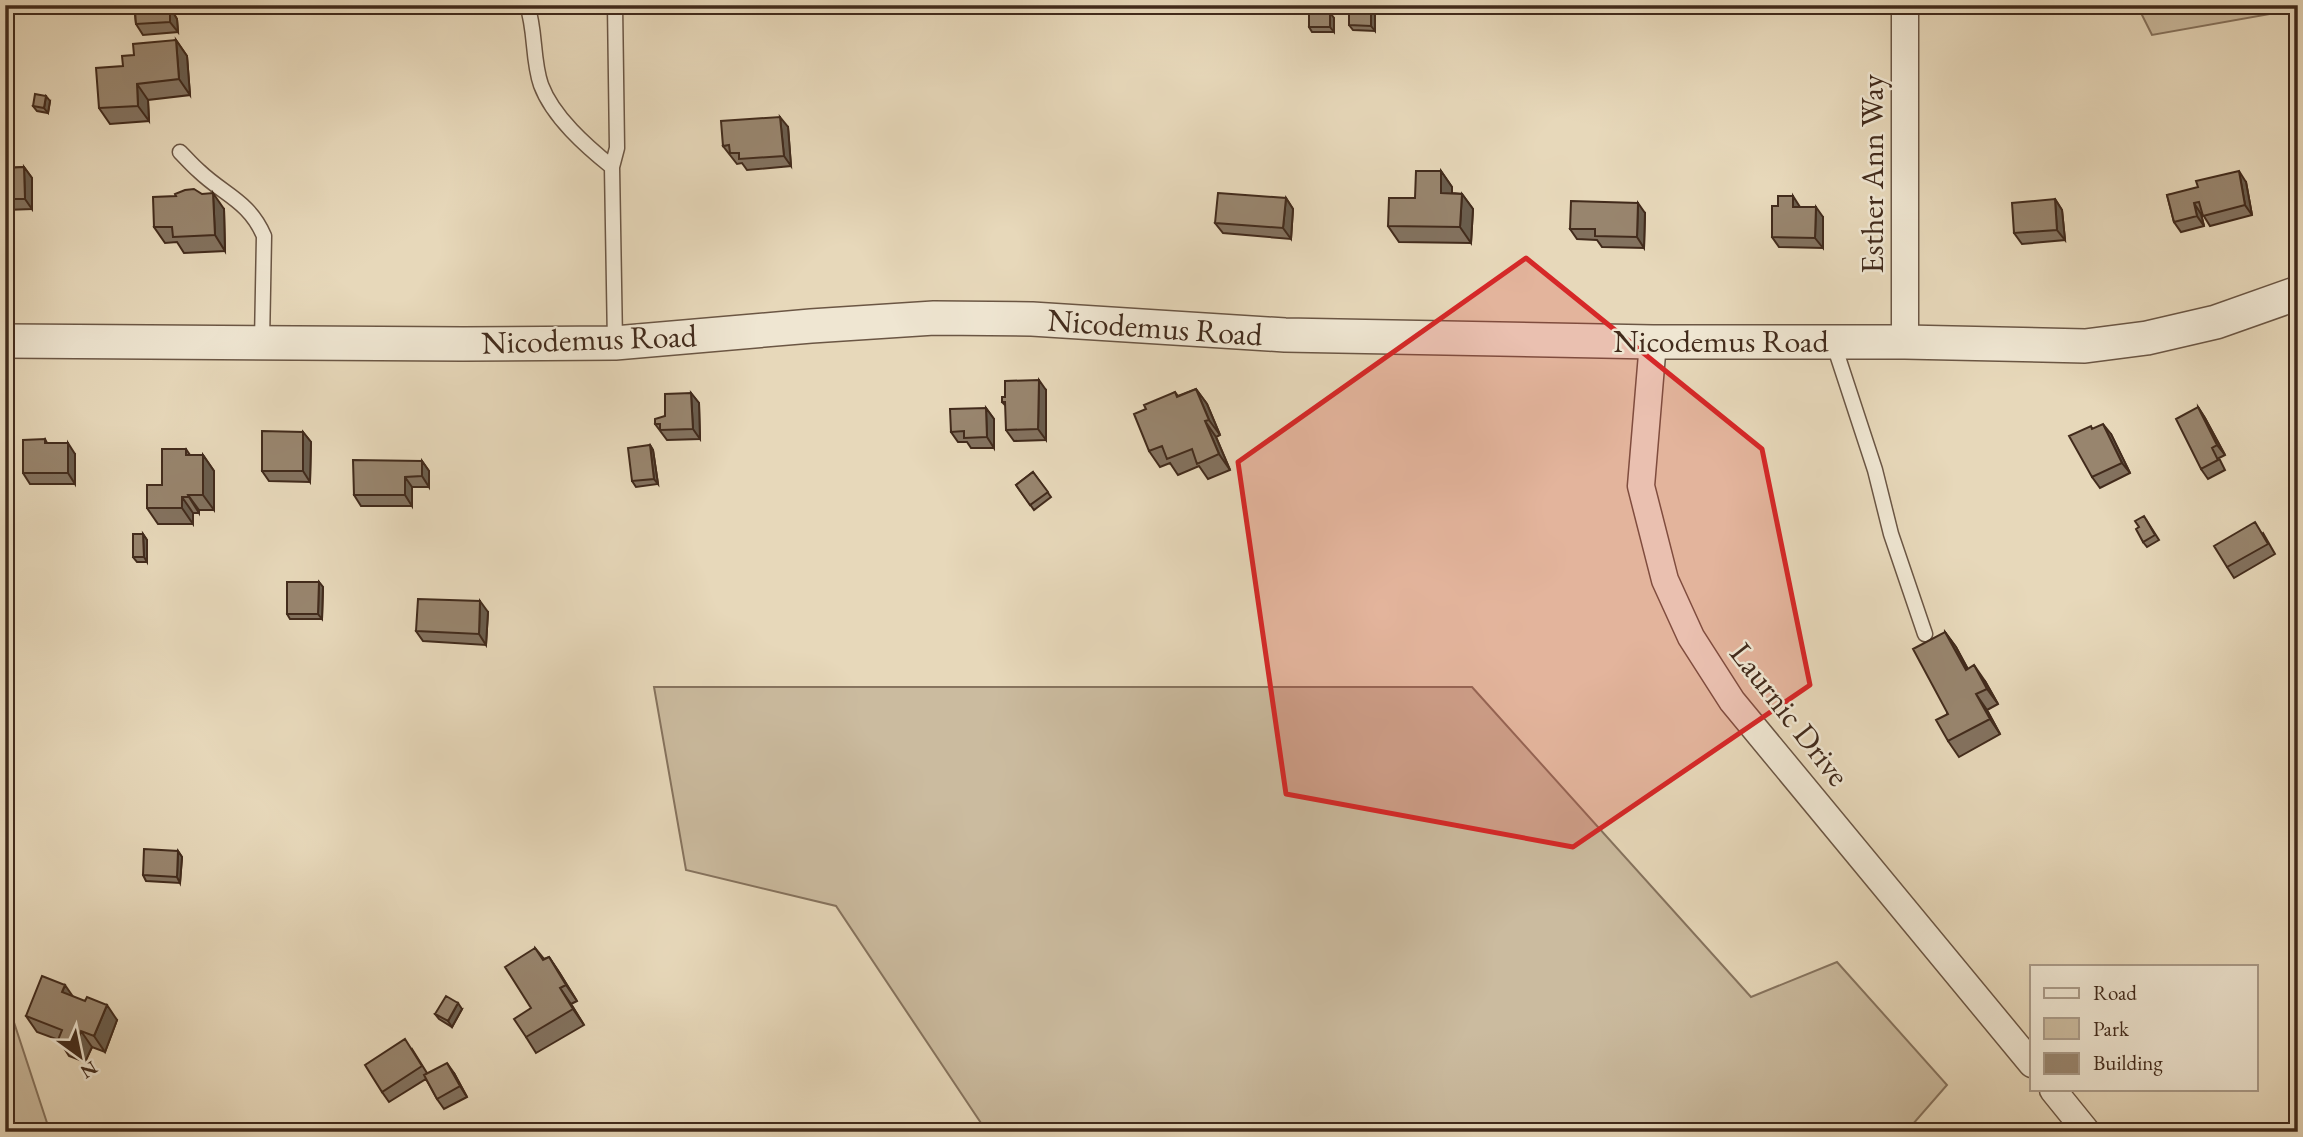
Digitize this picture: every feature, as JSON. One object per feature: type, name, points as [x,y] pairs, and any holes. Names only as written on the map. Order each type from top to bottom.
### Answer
[{"type":"street","name":"Esther Ann Way","points":[[1905,5],[1905,342]]},
{"type":"street","name":"Nicodemus Road","points":[[5,341],[615,343],[934,318],[1032,319],[1285,335],[2085,346],[2147,338],[2216,322],[2298,293]]},
{"type":"street","name":"Laurnic Drive","points":[[1653,342],[1641,486],[1665,580],[1691,637],[1732,701],[2030,1063]]},
{"type":"street","points":[[2055,1092],[2087,1132]]},
{"type":"lane","points":[[527,5],[532,20],[541,86],[575,136],[612,166]]},
{"type":"lane","points":[[615,5],[617,148],[612,166],[615,343]]},
{"type":"lane","points":[[180,152],[199,172],[238,200],[257,220],[264,236],[262,342]]},
{"type":"lane","points":[[1833,342],[1875,470],[1891,534],[1925,634]]},
{"type":"highlighted area","points":[[1526,258],[1762,449],[1810,685],[1573,847],[1286,794],[1238,462]]},
{"type":"green space","points":[[2137,5],[2298,5],[2298,9],[2152,35]]},
{"type":"green space","points":[[654,687],[1472,687],[1751,997],[1837,962],[1947,1085],[1906,1132],[987,1132],[836,906],[686,870]]},
{"type":"green space","points":[[5,995],[50,1132],[5,1132]]},
{"type":"building","points":[[132,5],[166,5],[170,8],[170,22],[136,24]]},
{"type":"building","points":[[1349,5],[1371,5],[1371,26],[1349,25]]},
{"type":"building","points":[[1309,13],[1330,13],[1330,27],[1309,27]]},
{"type":"building","points":[[176,40],[179,79],[137,84],[138,106],[99,108],[96,68],[123,66],[122,56],[134,55],[133,44]]},
{"type":"building","points":[[35,94],[46,96],[44,108],[33,106]]},
{"type":"building","points":[[780,117],[784,156],[739,159],[739,153],[730,153],[729,145],[723,146],[721,121]]},
{"type":"building","points":[[24,167],[25,199],[5,199],[5,168]]},
{"type":"building","points":[[1416,171],[1441,171],[1441,193],[1462,194],[1460,227],[1388,226],[1389,198],[1415,198]]},
{"type":"building","points":[[2239,171],[2245,205],[2203,216],[2199,202],[2194,203],[2197,216],[2174,222],[2167,195],[2198,187],[2196,181]]},
{"type":"building","points":[[194,189],[202,194],[213,193],[215,235],[173,237],[172,227],[154,227],[153,197],[176,196],[175,194],[185,190]]},
{"type":"building","points":[[1218,193],[1286,198],[1283,228],[1215,223]]},
{"type":"building","points":[[1778,196],[1793,196],[1793,207],[1816,207],[1815,238],[1772,237],[1772,206],[1778,206]]},
{"type":"building","points":[[2055,199],[2057,230],[2014,233],[2012,203]]},
{"type":"building","points":[[1571,201],[1638,203],[1637,237],[1595,236],[1595,229],[1570,229]]},
{"type":"building","points":[[1039,380],[1038,429],[1006,430],[1005,402],[1002,402],[1002,397],[1005,397],[1005,381]]},
{"type":"building","points":[[1196,389],[1209,420],[1205,421],[1219,454],[1197,464],[1192,449],[1167,459],[1162,446],[1149,451],[1134,414],[1146,409],[1144,405],[1175,392],[1177,397]]},
{"type":"building","points":[[691,393],[693,429],[660,430],[660,424],[655,424],[655,419],[665,416],[665,394]]},
{"type":"building","points":[[2198,407],[2217,445],[2212,448],[2218,460],[2201,469],[2176,419]]},
{"type":"building","points":[[986,408],[987,437],[964,438],[964,431],[951,432],[950,409]]},
{"type":"building","points":[[2103,424],[2122,463],[2092,477],[2069,436],[2091,426],[2092,429]]},
{"type":"building","points":[[262,431],[303,432],[303,471],[262,471]]},
{"type":"building","points":[[45,439],[45,443],[68,443],[68,473],[23,473],[23,440]]},
{"type":"building","points":[[650,445],[654,479],[632,481],[628,448]]},
{"type":"building","points":[[162,449],[186,449],[186,455],[203,455],[203,495],[182,497],[182,508],[147,508],[147,485],[162,485]]},
{"type":"building","points":[[353,460],[422,461],[422,476],[405,477],[405,495],[354,495]]},
{"type":"building","points":[[1033,472],[1048,492],[1030,505],[1016,485]]},
{"type":"building","points":[[2144,516],[2155,535],[2143,542],[2135,521]]},
{"type":"building","points":[[2255,522],[2268,544],[2227,567],[2214,546]]},
{"type":"building","points":[[133,534],[143,534],[144,557],[133,557]]},
{"type":"building","points":[[287,582],[319,582],[318,614],[287,614]]},
{"type":"building","points":[[418,599],[480,601],[479,634],[416,631]]},
{"type":"building","points":[[1945,632],[1966,670],[1974,665],[1987,689],[1976,694],[1990,719],[1948,741],[1936,720],[1948,714],[1913,649]]},
{"type":"building","points":[[144,849],[178,851],[177,877],[143,875]]},
{"type":"building","points":[[535,948],[543,960],[549,957],[566,985],[560,988],[573,1009],[526,1037],[514,1019],[531,1008],[505,967]]},
{"type":"building","points":[[42,976],[65,985],[62,992],[85,1001],[87,997],[107,1005],[94,1036],[81,1031],[75,1046],[58,1040],[62,1030],[26,1016]]},
{"type":"building","points":[[446,996],[458,1003],[448,1021],[435,1014]]},
{"type":"building","points":[[405,1039],[422,1066],[382,1092],[365,1065]]},
{"type":"building","points":[[447,1063],[460,1086],[437,1099],[424,1075]]},
{"type":"building","points":[[94,1126],[98,1132],[85,1132]]}]
